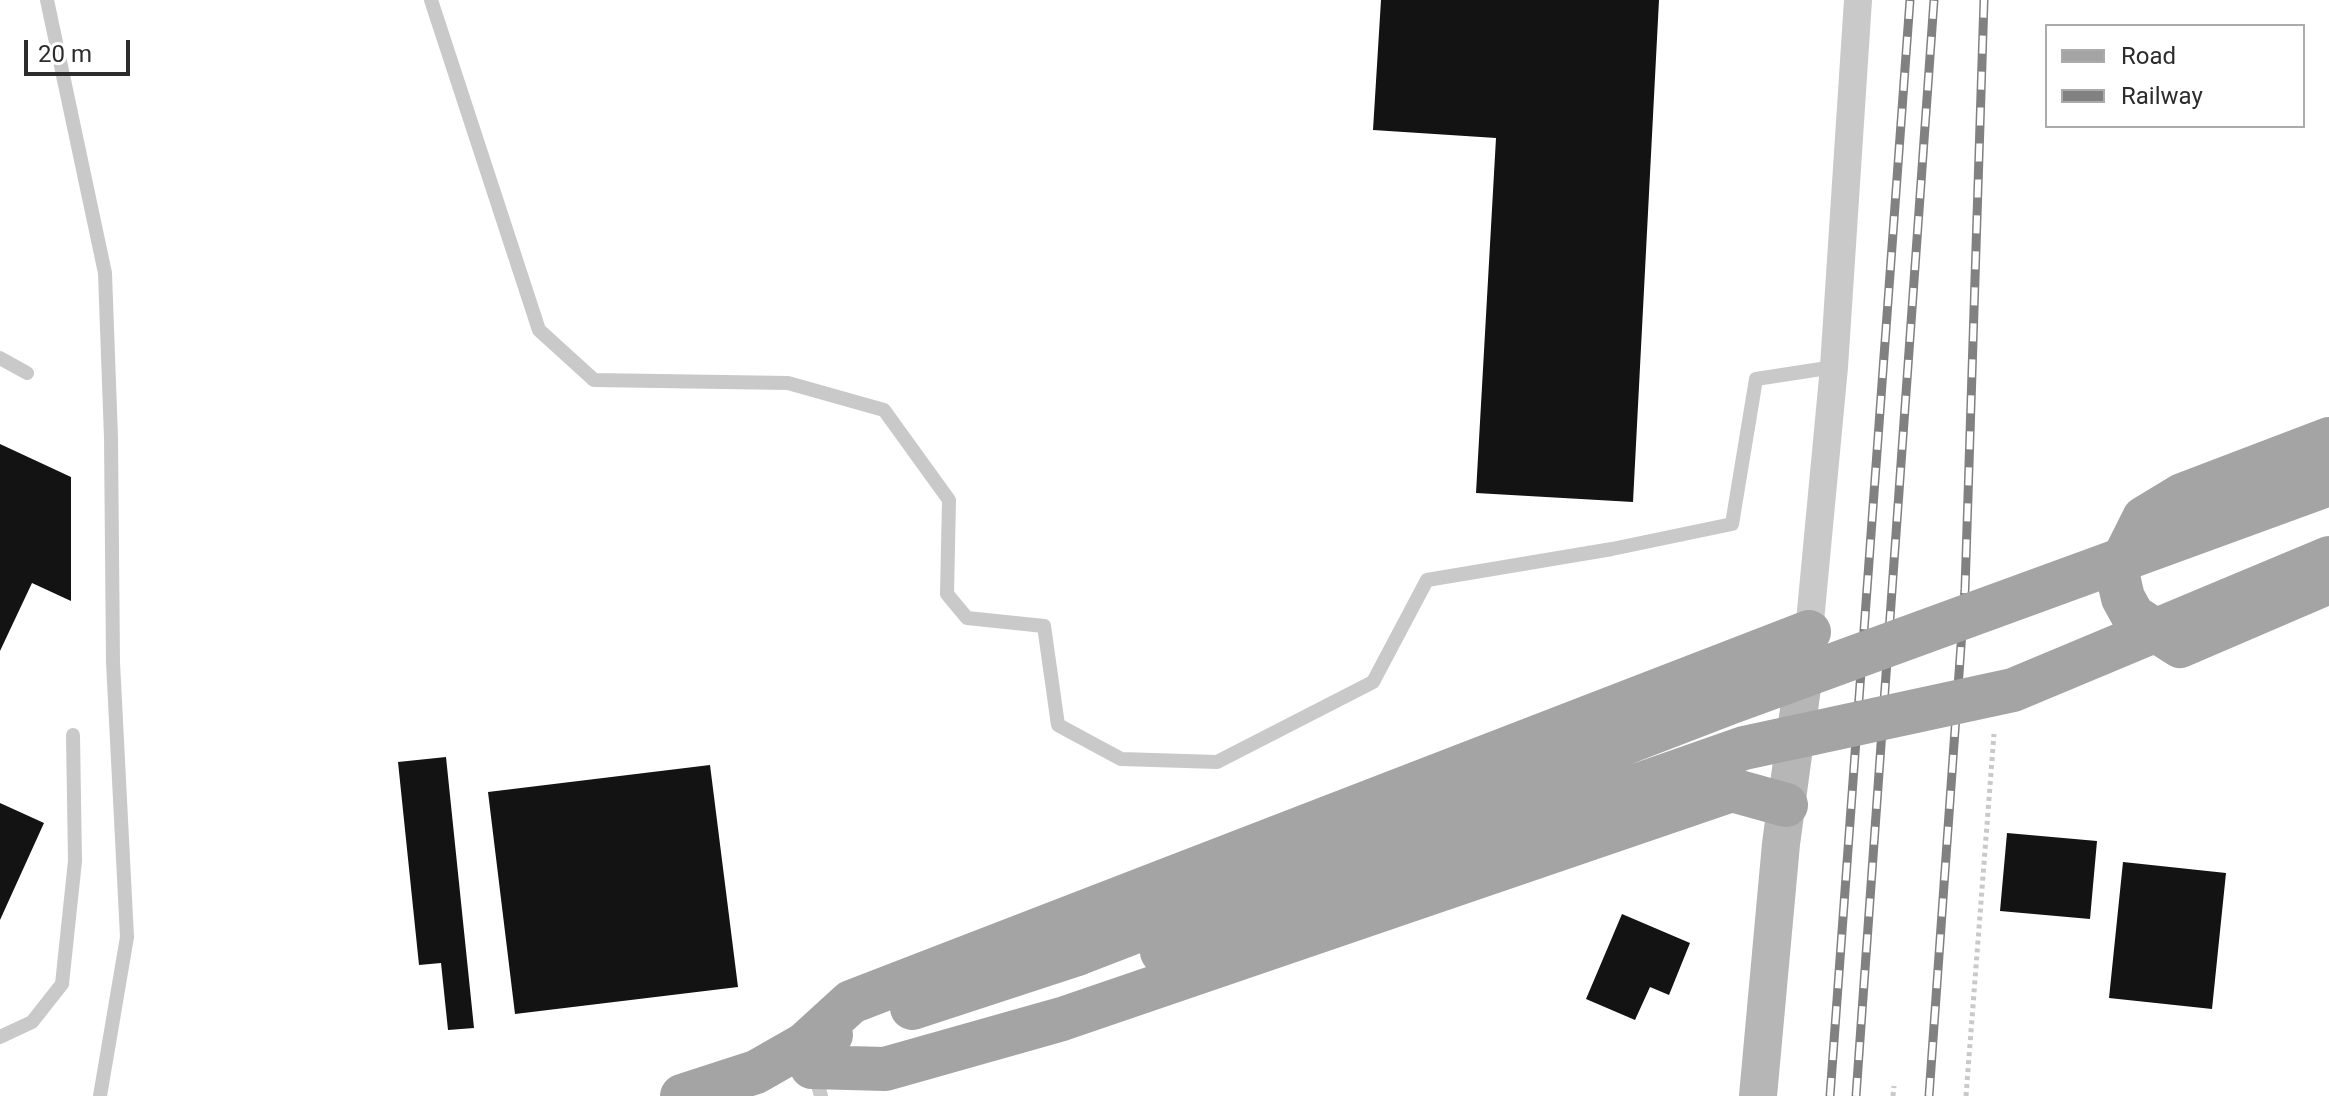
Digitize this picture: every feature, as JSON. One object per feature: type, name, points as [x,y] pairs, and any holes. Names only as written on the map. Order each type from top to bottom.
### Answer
[{"type":"main road","points":[[2329,439],[2182,495],[2144,518],[2117,572],[2123,598],[2133,616],[2180,646],[2329,582]]},
{"type":"main road","points":[[813,1069],[1079,967],[1729,703],[2329,484]]},
{"type":"main road","points":[[1079,967],[1744,748],[2013,690],[2329,558]]},
{"type":"main road","points":[[813,1069],[851,1002],[1809,632],[1786,805],[1758,1096]]},
{"type":"main road","points":[[682,1096],[756,1072],[885,1069],[1062,1019],[1732,790],[1786,805]]},
{"type":"street","points":[[1809,632],[1834,367],[1858,0]]},
{"type":"lane","points":[[47,0],[105,273],[111,438],[113,662],[127,937],[100,1096]]},
{"type":"lane","points":[[431,0],[539,330],[594,380],[788,383],[884,410],[949,500],[947,594],[967,618],[1044,626],[1058,725],[1121,759],[1217,762],[1373,682],[1427,580],[1612,549],[1732,524],[1756,379],[1834,367]]},
{"type":"lane","points":[[0,358],[27,373]]},
{"type":"lane","points":[[0,1037],[32,1022],[62,984],[75,861],[73,735]]},
{"type":"path","points":[[1966,1096],[1994,730]]},
{"type":"path","points":[[1893,1096],[1894,1086]]},
{"type":"building","points":[[1381,0],[1659,0],[1633,502],[1476,493],[1496,138],[1373,130]]},
{"type":"building","points":[[0,444],[71,477],[71,601],[32,583],[0,651]]},
{"type":"building","points":[[446,757],[474,1028],[448,1030],[441,963],[419,965],[398,762]]},
{"type":"building","points":[[710,765],[738,987],[515,1014],[488,792]]},
{"type":"building","points":[[0,803],[44,823],[0,920]]},
{"type":"building","points":[[2007,833],[2097,841],[2090,919],[2000,911]]},
{"type":"building","points":[[2123,862],[2226,873],[2212,1009],[2109,998]]},
{"type":"building","points":[[1622,914],[1690,943],[1669,995],[1650,987],[1635,1020],[1586,999]]},
{"type":"railway","points":[[1830,1096],[1910,0]]},
{"type":"railway","points":[[1856,1096],[1934,0]]},
{"type":"railway","points":[[1929,1096],[1965,589],[1984,0]]}]
